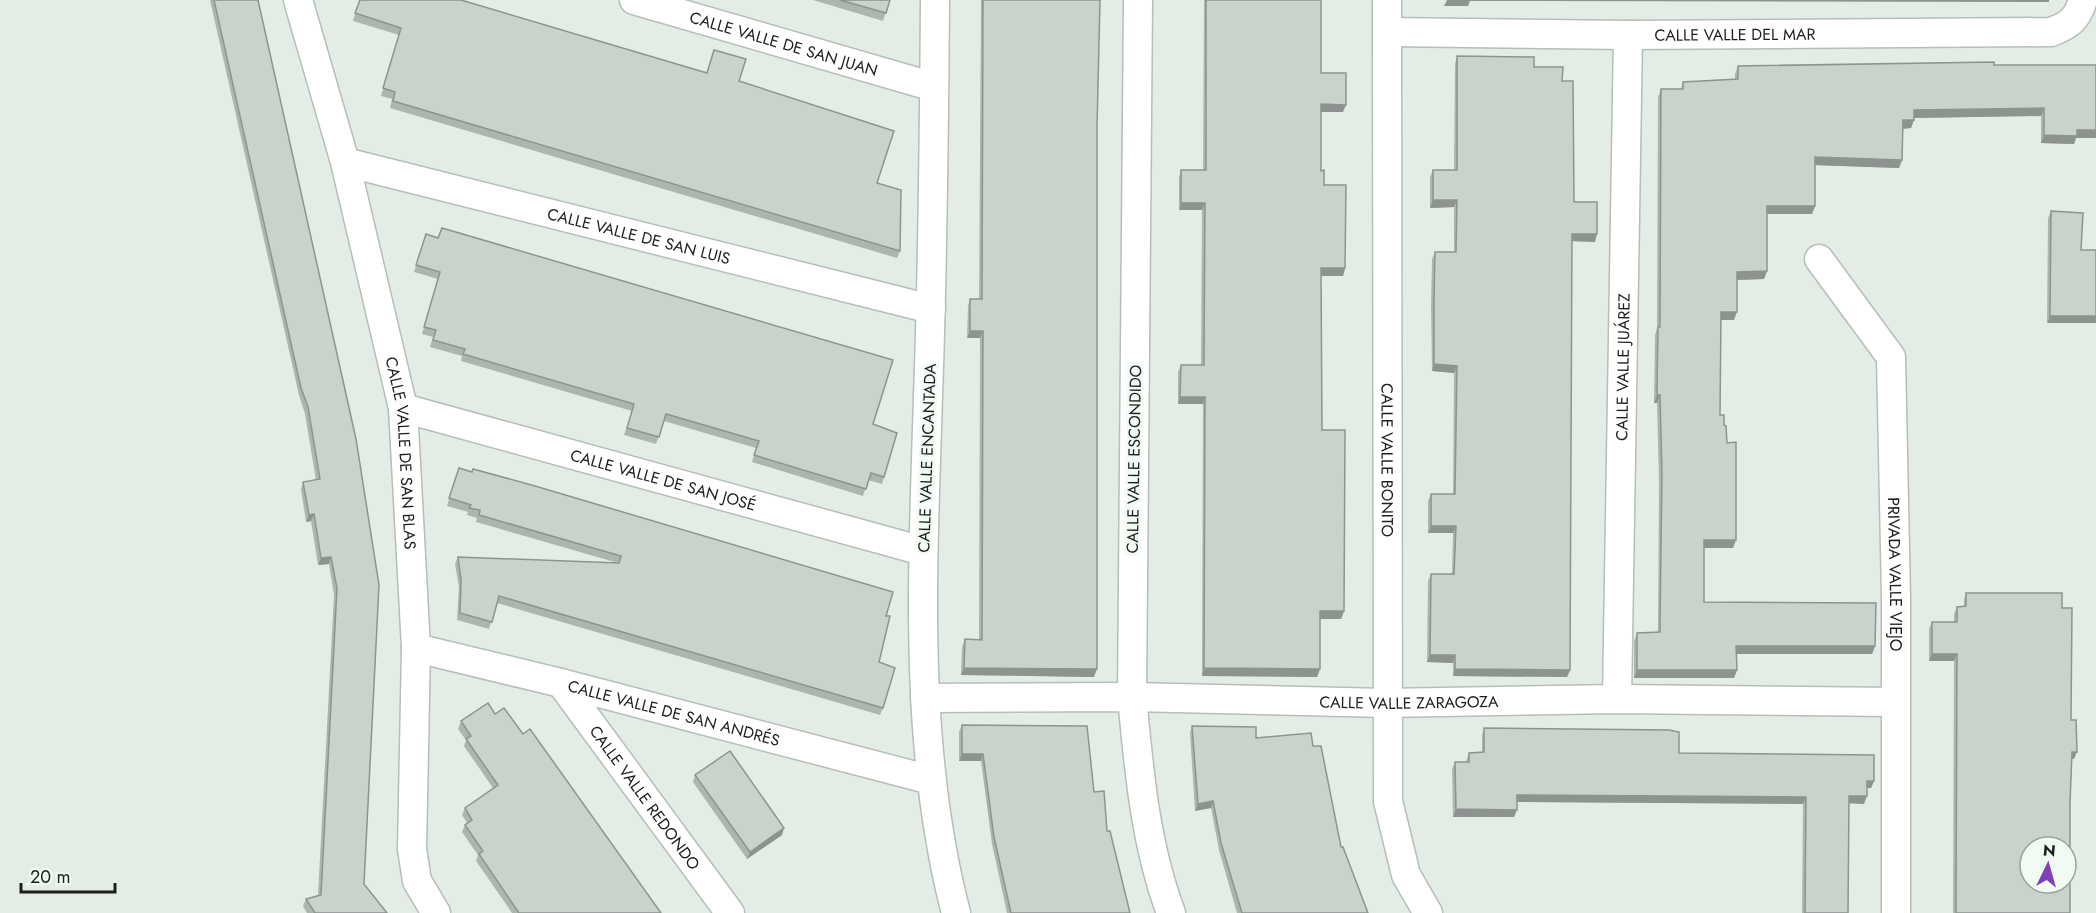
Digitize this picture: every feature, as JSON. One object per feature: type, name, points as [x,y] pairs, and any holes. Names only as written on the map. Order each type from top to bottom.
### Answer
[{"type":"street","name":"CALLE VALLE DE SAN BLAS","points":[[298,0],[345,162],[403,408],[416,648],[412,849],[417,880],[436,913]]},
{"type":"street","name":"CALLE VALLE DE SAN JUAN","points":[[634,0],[934,87]]},
{"type":"street","name":"CALLE VALLE ENCANTADA","points":[[935,0],[931,309],[923,551],[925,698],[931,780],[946,877],[956,913]]},
{"type":"street","name":"CALLE VALLE ESCONDIDO","points":[[1138,0],[1132,697],[1141,788],[1157,876],[1170,913]]},
{"type":"street","name":"CALLE VALLE BONITO","points":[[1388,0],[1386,703],[1388,801],[1406,875],[1428,913]]},
{"type":"street","name":"CALLE VALLE DEL MAR","points":[[1389,32],[1628,34],[2051,32],[2067,27],[2080,9]]},
{"type":"street","name":"CALLE VALLE JUÁREZ","points":[[1617,699],[1628,34]]},
{"type":"street","name":"CALLE VALLE DE SAN LUIS","points":[[345,162],[931,309]]},
{"type":"street","name":"PRIVADA VALLE VIEJO","points":[[1819,259],[1891,357],[1896,597],[1894,702],[1896,913]]},
{"type":"street","name":"CALLE VALLE DE SAN JOSÉ","points":[[403,408],[923,551]]},
{"type":"street","name":"CALLE VALLE DE SAN ANDRÉS","points":[[416,648],[561,683],[931,780]]},
{"type":"street","name":"CALLE VALLE REDONDO","points":[[561,683],[730,913]]},
{"type":"street","name":"CALLE VALLE ZARAGOZA","points":[[925,698],[1132,697],[1386,703],[1617,699],[1894,702]]},
{"type":"building","points":[[214,0],[258,0],[356,439],[379,585],[364,884],[387,913],[315,913],[306,899],[321,895],[337,588],[331,557],[321,558],[314,514],[309,515],[303,482],[320,479],[308,407],[301,388]]},
{"type":"building","points":[[360,0],[461,0],[707,73],[714,50],[746,59],[739,81],[894,131],[877,183],[901,190],[900,251],[393,101],[395,92],[383,88],[401,28],[355,13]]},
{"type":"building","points":[[840,0],[890,0],[886,13]]},
{"type":"building","points":[[983,0],[1100,0],[1097,128],[1097,669],[964,668],[965,639],[982,640],[983,331],[970,331],[970,299],[982,299]]},
{"type":"building","points":[[1206,0],[1321,0],[1321,73],[1346,73],[1346,105],[1321,104],[1321,171],[1324,170],[1324,185],[1346,185],[1345,268],[1321,268],[1322,430],[1345,430],[1344,611],[1320,611],[1320,669],[1204,668],[1205,397],[1180,397],[1181,365],[1204,365],[1205,203],[1181,203],[1181,170],[1206,170]]},
{"type":"building","points":[[1457,56],[1534,57],[1534,67],[1563,67],[1562,81],[1573,81],[1574,202],[1597,202],[1597,234],[1572,234],[1570,670],[1455,669],[1455,655],[1430,655],[1431,574],[1454,574],[1456,526],[1431,526],[1431,494],[1455,494],[1457,366],[1434,364],[1434,300],[1435,252],[1456,252],[1457,200],[1433,200],[1433,170],[1457,170]]},
{"type":"building","points":[[1994,62],[1994,65],[2096,65],[2096,130],[2077,130],[2077,136],[2044,135],[2044,108],[1914,110],[1914,120],[1903,120],[1902,160],[1815,157],[1815,206],[1767,206],[1767,271],[1737,272],[1737,312],[1721,312],[1720,415],[1724,415],[1727,443],[1736,442],[1736,540],[1704,540],[1704,602],[1876,603],[1875,646],[1736,646],[1737,670],[1637,670],[1637,633],[1660,632],[1662,475],[1660,395],[1657,395],[1658,327],[1660,327],[1661,89],[1683,89],[1683,82],[1738,79],[1738,66]]},
{"type":"building","points":[[2051,211],[2083,213],[2081,250],[2096,250],[2096,316],[2050,316]]},
{"type":"building","points":[[442,228],[893,360],[873,424],[897,433],[884,477],[871,473],[866,489],[754,455],[759,441],[666,414],[659,437],[627,428],[634,404],[463,354],[465,349],[433,340],[436,330],[424,327],[440,272],[416,265],[426,234],[438,238]]},
{"type":"building","points":[[459,468],[472,472],[473,469],[535,486],[893,592],[886,616],[890,616],[879,662],[895,668],[883,708],[499,596],[492,622],[460,613],[461,580],[458,557],[619,563],[621,556],[479,515],[480,510],[469,508],[471,505],[449,498]]},
{"type":"building","points":[[1966,593],[2062,593],[2062,608],[2072,608],[2071,720],[2076,720],[2077,752],[2072,752],[2070,835],[2018,835],[2018,895],[2070,895],[2070,913],[1956,913],[1957,654],[1932,654],[1932,622],[1957,622],[1957,607],[1966,606]]},
{"type":"building","points":[[488,703],[495,714],[504,708],[523,734],[530,729],[661,913],[519,913],[479,854],[483,851],[465,825],[472,820],[465,808],[498,785],[466,739],[471,736],[461,721]]},
{"type":"building","points":[[962,725],[1087,726],[1094,792],[1104,791],[1107,831],[1110,831],[1130,913],[1011,913],[994,837],[983,754],[962,754]]},
{"type":"building","points":[[1192,726],[1256,727],[1256,738],[1311,733],[1313,746],[1321,746],[1341,847],[1343,847],[1368,913],[1242,913],[1221,843],[1213,801],[1198,804]]},
{"type":"building","points":[[1484,728],[1669,730],[1679,732],[1679,753],[1874,755],[1874,781],[1867,781],[1867,796],[1849,796],[1848,913],[1805,913],[1806,797],[1517,795],[1517,810],[1456,809],[1455,762],[1469,762],[1469,753],[1484,752]]},
{"type":"building","points":[[730,751],[784,828],[750,852],[695,775]]}]
